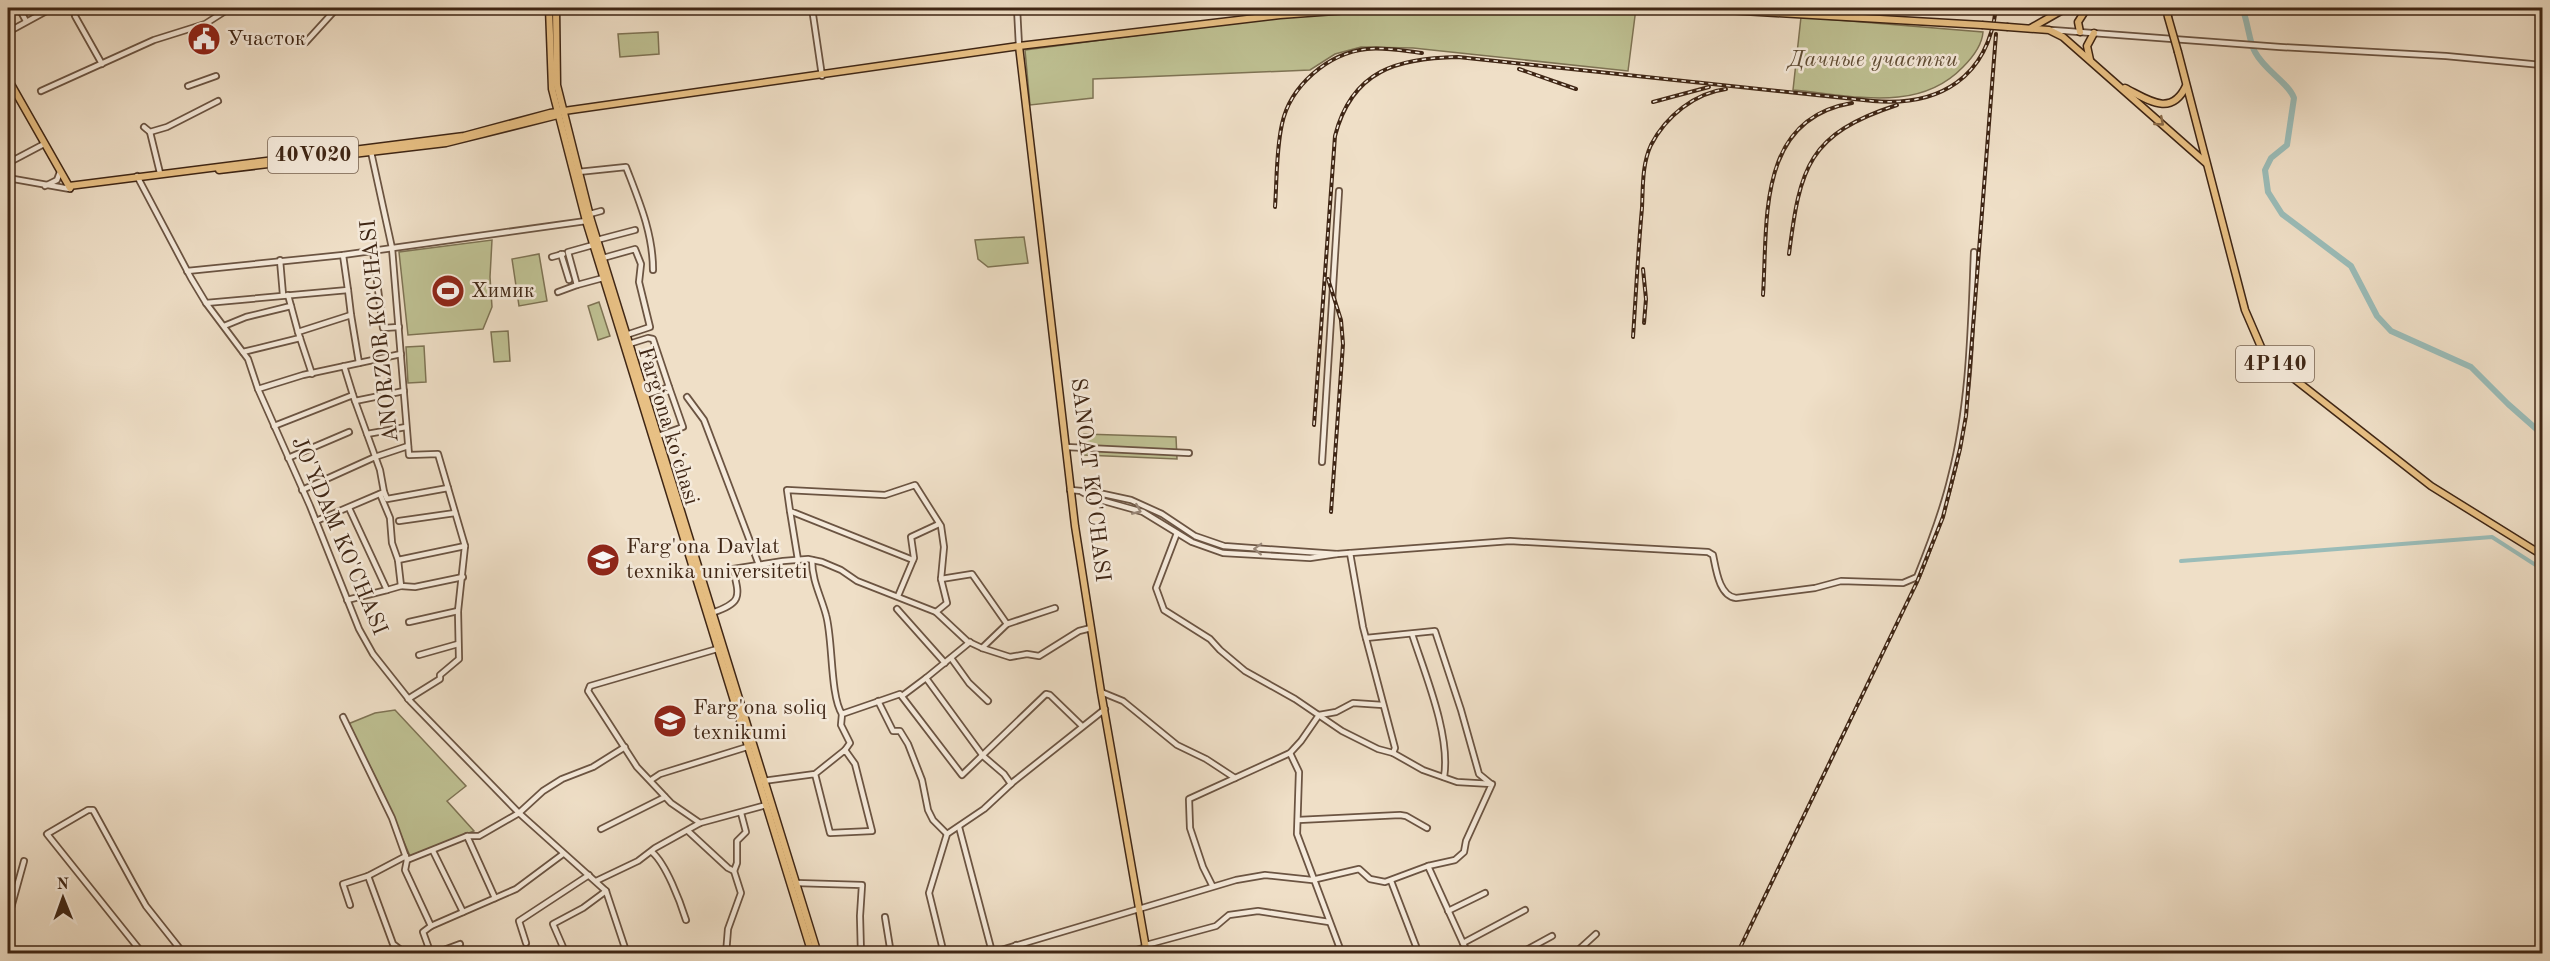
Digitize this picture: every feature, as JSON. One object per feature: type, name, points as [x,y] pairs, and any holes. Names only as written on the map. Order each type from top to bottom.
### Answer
[{"type":"main road","name":"Fargʻona koʻchasi","points":[[549,8],[551,74],[586,221],[603,258],[629,344],[636,376],[645,395],[658,436],[712,613],[747,747],[761,781],[765,806],[812,954]]},
{"type":"main road","name":"Fargʻona koʻchasi","points":[[556,8],[556,74],[560,113],[590,214],[603,278],[636,376],[717,649],[726,667],[818,954]]},
{"type":"main road","points":[[138,178],[463,140],[574,110],[1019,46],[1280,15],[1376,8]]},
{"type":"main road","points":[[1692,8],[2049,30],[2063,37],[2207,164]]},
{"type":"main road","points":[[2030,28],[2067,8]]},
{"type":"main road","points":[[2080,32],[2078,22],[2087,8]]},
{"type":"main road","name":"4P140","points":[[2166,8],[2245,310],[2260,347],[2270,360],[2424,482],[2542,555]]},
{"type":"main road","points":[[2090,60],[2087,46],[2094,33]]},
{"type":"main road","name":"SANOAT KO'CHASI","points":[[1019,46],[1070,490],[1101,692],[1147,949]]},
{"type":"main road","points":[[8,79],[60,172],[72,186]]},
{"type":"main road","points":[[2116,83],[2164,104],[2178,100],[2186,86]]},
{"type":"main road","name":"40V020","points":[[72,186],[464,136],[550,113],[560,113]]},
{"type":"street","points":[[8,11],[13,8]]},
{"type":"street","points":[[19,8],[26,21]]},
{"type":"street","points":[[8,32],[52,8]]},
{"type":"street","points":[[41,91],[156,39],[206,24],[230,8]]},
{"type":"street","points":[[306,42],[337,8]]},
{"type":"street","points":[[485,8],[488,11],[500,11],[502,8]]},
{"type":"street","points":[[812,8],[822,76]]},
{"type":"street","name":"SANOAT KO'CHASI","points":[[1017,8],[1019,46]]},
{"type":"street","points":[[75,16],[102,64]]},
{"type":"street","points":[[2049,30],[2280,47],[2446,56],[2542,65]]},
{"type":"street","points":[[188,86],[216,76]]},
{"type":"street","points":[[150,132],[167,127],[219,101]]},
{"type":"street","points":[[144,127],[150,132],[160,173]]},
{"type":"street","points":[[8,163],[44,144]]},
{"type":"street","name":"ANORZOR KO'CHASI","points":[[371,152],[392,248],[408,446],[411,456],[438,454],[465,546],[458,611],[459,659],[440,675],[440,679],[408,699]]},
{"type":"street","points":[[578,172],[626,167],[647,223],[653,250],[653,270]]},
{"type":"street","points":[[8,171],[10,179],[57,188],[72,186]]},
{"type":"street","points":[[44,186],[57,180],[60,172]]},
{"type":"street","name":"JO'YDAM KO'CHASI","points":[[138,178],[206,303],[248,359],[347,600],[373,654],[408,699],[519,813],[606,891],[627,954]]},
{"type":"street","points":[[1322,462],[1339,190]]},
{"type":"street","points":[[590,214],[601,211]]},
{"type":"street","points":[[187,270],[343,255],[586,221]]},
{"type":"street","points":[[552,257],[635,230]]},
{"type":"street","points":[[603,258],[635,249],[640,264],[639,282],[650,327],[626,335]]},
{"type":"street","points":[[373,251],[383,328],[399,327]]},
{"type":"street","points":[[568,252],[577,285]]},
{"type":"street","points":[[1082,492],[1093,498],[1111,501],[1143,512],[1207,549],[1239,556],[1350,554],[1510,541],[1708,552],[1713,555],[1725,593],[1736,598],[1815,588],[1841,582],[1904,583],[1917,578],[1952,477],[1964,413],[1971,340],[1974,252]]},
{"type":"street","points":[[561,254],[569,280]]},
{"type":"street","points":[[343,255],[359,363]]},
{"type":"street","points":[[280,260],[286,295],[312,374]]},
{"type":"street","points":[[558,292],[603,278]]},
{"type":"street","points":[[206,303],[348,290]]},
{"type":"street","points":[[224,326],[246,317],[291,306]]},
{"type":"street","points":[[243,352],[299,335],[351,315]]},
{"type":"street","points":[[629,344],[648,338],[653,339],[683,428],[658,436]]},
{"type":"street","points":[[258,388],[401,354]]},
{"type":"street","points":[[344,366],[375,457],[390,518],[401,586]]},
{"type":"street","points":[[645,395],[669,387]]},
{"type":"street","points":[[355,401],[404,391]]},
{"type":"street","points":[[274,426],[353,394]]},
{"type":"street","points":[[687,397],[704,420],[759,565]]},
{"type":"street","points":[[366,434],[406,428]]},
{"type":"street","points":[[288,458],[349,432]]},
{"type":"street","points":[[302,490],[375,457],[408,446]]},
{"type":"street","points":[[1066,447],[1189,453]]},
{"type":"street","points":[[798,560],[787,490],[885,495],[915,485],[939,524],[944,547],[941,579],[947,603],[936,612]]},
{"type":"street","points":[[382,493],[387,499],[448,488]]},
{"type":"street","points":[[1070,490],[1094,492],[1131,500],[1162,514],[1195,536],[1210,542],[1239,549],[1313,555]]},
{"type":"street","points":[[316,521],[382,493]]},
{"type":"street","points":[[349,508],[387,590]]},
{"type":"street","points":[[790,511],[914,560]]},
{"type":"street","points":[[399,521],[455,513]]},
{"type":"street","points":[[898,597],[914,560],[912,537],[939,524]]},
{"type":"street","points":[[1177,533],[1156,588],[1164,610],[1210,639],[1220,651],[1245,671],[1255,674],[1341,731],[1378,750],[1393,753],[1423,770],[1457,782],[1492,784]]},
{"type":"street","points":[[1192,542],[1195,536]]},
{"type":"street","points":[[398,560],[465,546]]},
{"type":"street","points":[[1350,554],[1366,638],[1395,748],[1393,753]]},
{"type":"street","points":[[712,613],[731,606],[736,599],[738,591],[733,569],[812,560],[841,570],[857,581],[936,612],[970,642],[1010,657],[1027,654],[1039,656],[1078,631],[1091,628]]},
{"type":"street","points":[[761,781],[815,774],[845,750],[850,743],[841,725],[842,714],[836,694],[826,614],[814,585],[812,560]]},
{"type":"street","points":[[941,579],[972,574],[1007,624]]},
{"type":"street","points":[[347,600],[401,586],[415,587],[463,577]]},
{"type":"street","points":[[982,648],[1007,624],[1055,608]]},
{"type":"street","points":[[897,609],[945,663]]},
{"type":"street","points":[[409,622],[458,611]]},
{"type":"street","points":[[1366,638],[1435,631],[1479,774],[1492,784]]},
{"type":"street","points":[[1412,634],[1443,740],[1446,765],[1444,777]]},
{"type":"street","points":[[902,696],[970,642]]},
{"type":"street","points":[[419,655],[458,644]]},
{"type":"street","points":[[700,823],[665,797],[638,767],[588,691],[590,686],[717,649]]},
{"type":"street","points":[[951,658],[969,683],[988,701]]},
{"type":"street","points":[[926,678],[983,756],[1004,774],[1011,784]]},
{"type":"street","points":[[1101,692],[1123,701],[1177,745],[1206,759],[1235,778]]},
{"type":"street","points":[[842,714],[900,694],[962,775],[1046,694],[1050,695],[1083,726]]},
{"type":"street","points":[[878,701],[893,731],[900,731],[908,744],[922,780],[928,810],[933,820],[947,834]]},
{"type":"street","points":[[1212,885],[1203,867],[1190,828],[1189,799],[1227,784],[1235,778],[1290,753],[1319,716],[1336,712],[1353,703],[1383,705]]},
{"type":"street","points":[[944,954],[929,893],[947,834],[984,809],[1011,784],[1104,709]]},
{"type":"street","points":[[343,717],[392,818],[407,858],[405,870],[431,926]]},
{"type":"street","points":[[350,905],[343,884],[467,836],[480,836],[519,813],[543,791],[562,779],[593,767],[625,747]]},
{"type":"street","points":[[651,780],[660,774],[747,747]]},
{"type":"street","points":[[815,774],[830,833],[872,831],[855,764],[845,750]]},
{"type":"street","points":[[1290,753],[1299,772],[1297,834],[1342,954]]},
{"type":"street","points":[[959,827],[990,953],[1212,885],[1264,875],[1313,879],[1359,869],[1370,879],[1379,882],[1391,881],[1428,866],[1455,860],[1464,852],[1466,841],[1492,784]]},
{"type":"street","points":[[601,829],[665,797]]},
{"type":"street","points":[[596,880],[652,852],[655,848],[700,823],[765,806]]},
{"type":"street","points":[[142,954],[47,834],[88,810],[93,810],[133,884],[184,954]]},
{"type":"street","points":[[726,954],[728,929],[741,893],[734,871],[737,863],[737,841],[746,832],[741,813]]},
{"type":"street","points":[[1298,820],[1400,815],[1427,828]]},
{"type":"street","points":[[688,831],[734,871]]},
{"type":"street","points":[[467,836],[495,898]]},
{"type":"street","points":[[433,851],[463,912]]},
{"type":"street","points":[[652,852],[657,856],[686,920]]},
{"type":"street","points":[[460,944],[432,954],[423,932],[431,926],[527,882],[563,854]]},
{"type":"street","points":[[9,919],[24,861]]},
{"type":"street","points":[[1428,866],[1468,954]]},
{"type":"street","points":[[526,943],[519,921],[589,875]]},
{"type":"street","points":[[368,876],[393,944],[406,954]]},
{"type":"street","points":[[1391,881],[1419,954]]},
{"type":"street","points":[[795,883],[862,885],[861,954]]},
{"type":"street","points":[[566,954],[553,924],[583,909],[594,898],[606,891]]},
{"type":"street","points":[[1448,910],[1485,893]]},
{"type":"street","points":[[1463,943],[1525,910]]},
{"type":"street","points":[[1124,954],[1147,949],[1216,926],[1225,917],[1238,914],[1258,911],[1329,922]]},
{"type":"street","points":[[885,917],[891,954]]},
{"type":"street","points":[[1574,954],[1596,933]]},
{"type":"street","points":[[1519,954],[1552,936]]},
{"type":"street","points":[[1016,945],[1021,954]]},
{"type":"green space","points":[[1392,8],[1636,8],[1628,71],[1413,48],[1361,47],[1335,54],[1310,70],[1093,79],[1093,98],[1030,105],[1025,50],[1315,12]]},
{"type":"green space","name":"Дачные участки","points":[[1801,17],[1983,32],[1979,47],[1973,55],[1945,82],[1926,91],[1905,96],[1861,97],[1793,90]]},
{"type":"green space","points":[[658,32],[659,54],[620,57],[618,34]]},
{"type":"green space","points":[[1024,237],[1028,263],[988,267],[978,259],[975,240]]},
{"type":"green space","name":"Химик","points":[[492,240],[490,277],[492,307],[483,329],[408,335],[399,252]]},
{"type":"green space","points":[[539,254],[547,301],[519,306],[512,259]]},
{"type":"green space","points":[[599,302],[610,336],[598,340],[588,306]]},
{"type":"green space","points":[[508,331],[510,361],[494,362],[491,332]]},
{"type":"green space","points":[[424,346],[426,382],[408,383],[406,347]]},
{"type":"green space","points":[[1084,434],[1176,437],[1177,459],[1084,455]]},
{"type":"green space","points":[[395,710],[466,786],[447,801],[474,831],[410,856],[378,782],[348,724],[375,713]]},
{"type":"waterway","points":[[2242,8],[2251,43],[2259,59],[2287,87],[2294,98],[2287,145],[2271,158],[2265,170],[2268,192],[2282,214],[2351,266],[2377,316],[2391,331],[2471,367],[2542,434]]},
{"type":"waterway","points":[[2181,561],[2492,537],[2542,569]]},
{"type":"railway","points":[[1314,425],[1335,136],[1353,96],[1366,82],[1380,72],[1416,60],[1458,57],[1897,102],[1919,99],[1957,83],[1983,52],[1991,32],[1996,8]]},
{"type":"railway","points":[[1737,954],[1917,582],[1943,517],[1966,416],[1996,34]]},
{"type":"railway","points":[[1275,207],[1282,124],[1286,110],[1302,85],[1325,64],[1352,52],[1381,48],[1422,53]]},
{"type":"railway","points":[[1519,69],[1576,89]]},
{"type":"railway","points":[[1653,102],[1709,87]]},
{"type":"railway","points":[[1633,337],[1644,176],[1648,152],[1657,134],[1682,108],[1703,95],[1726,89]]},
{"type":"railway","points":[[1763,295],[1768,206],[1773,177],[1783,151],[1798,129],[1821,113],[1852,103]]},
{"type":"railway","points":[[1789,254],[1798,198],[1814,158],[1827,142],[1844,128],[1867,116],[1897,105]]},
{"type":"railway","points":[[1643,269],[1646,299],[1644,323]]},
{"type":"railway","points":[[1328,279],[1341,320],[1343,344],[1331,512]]},
{"type":"place","name":"Участок","points":[[204,39]]},
{"type":"place","name":"Химик","points":[[448,291]]},
{"type":"place","name":"Farg'ona Davlat texnika universiteti","points":[[603,560]]},
{"type":"place","name":"Farg'ona soliq texnikumi","points":[[670,721]]}]
